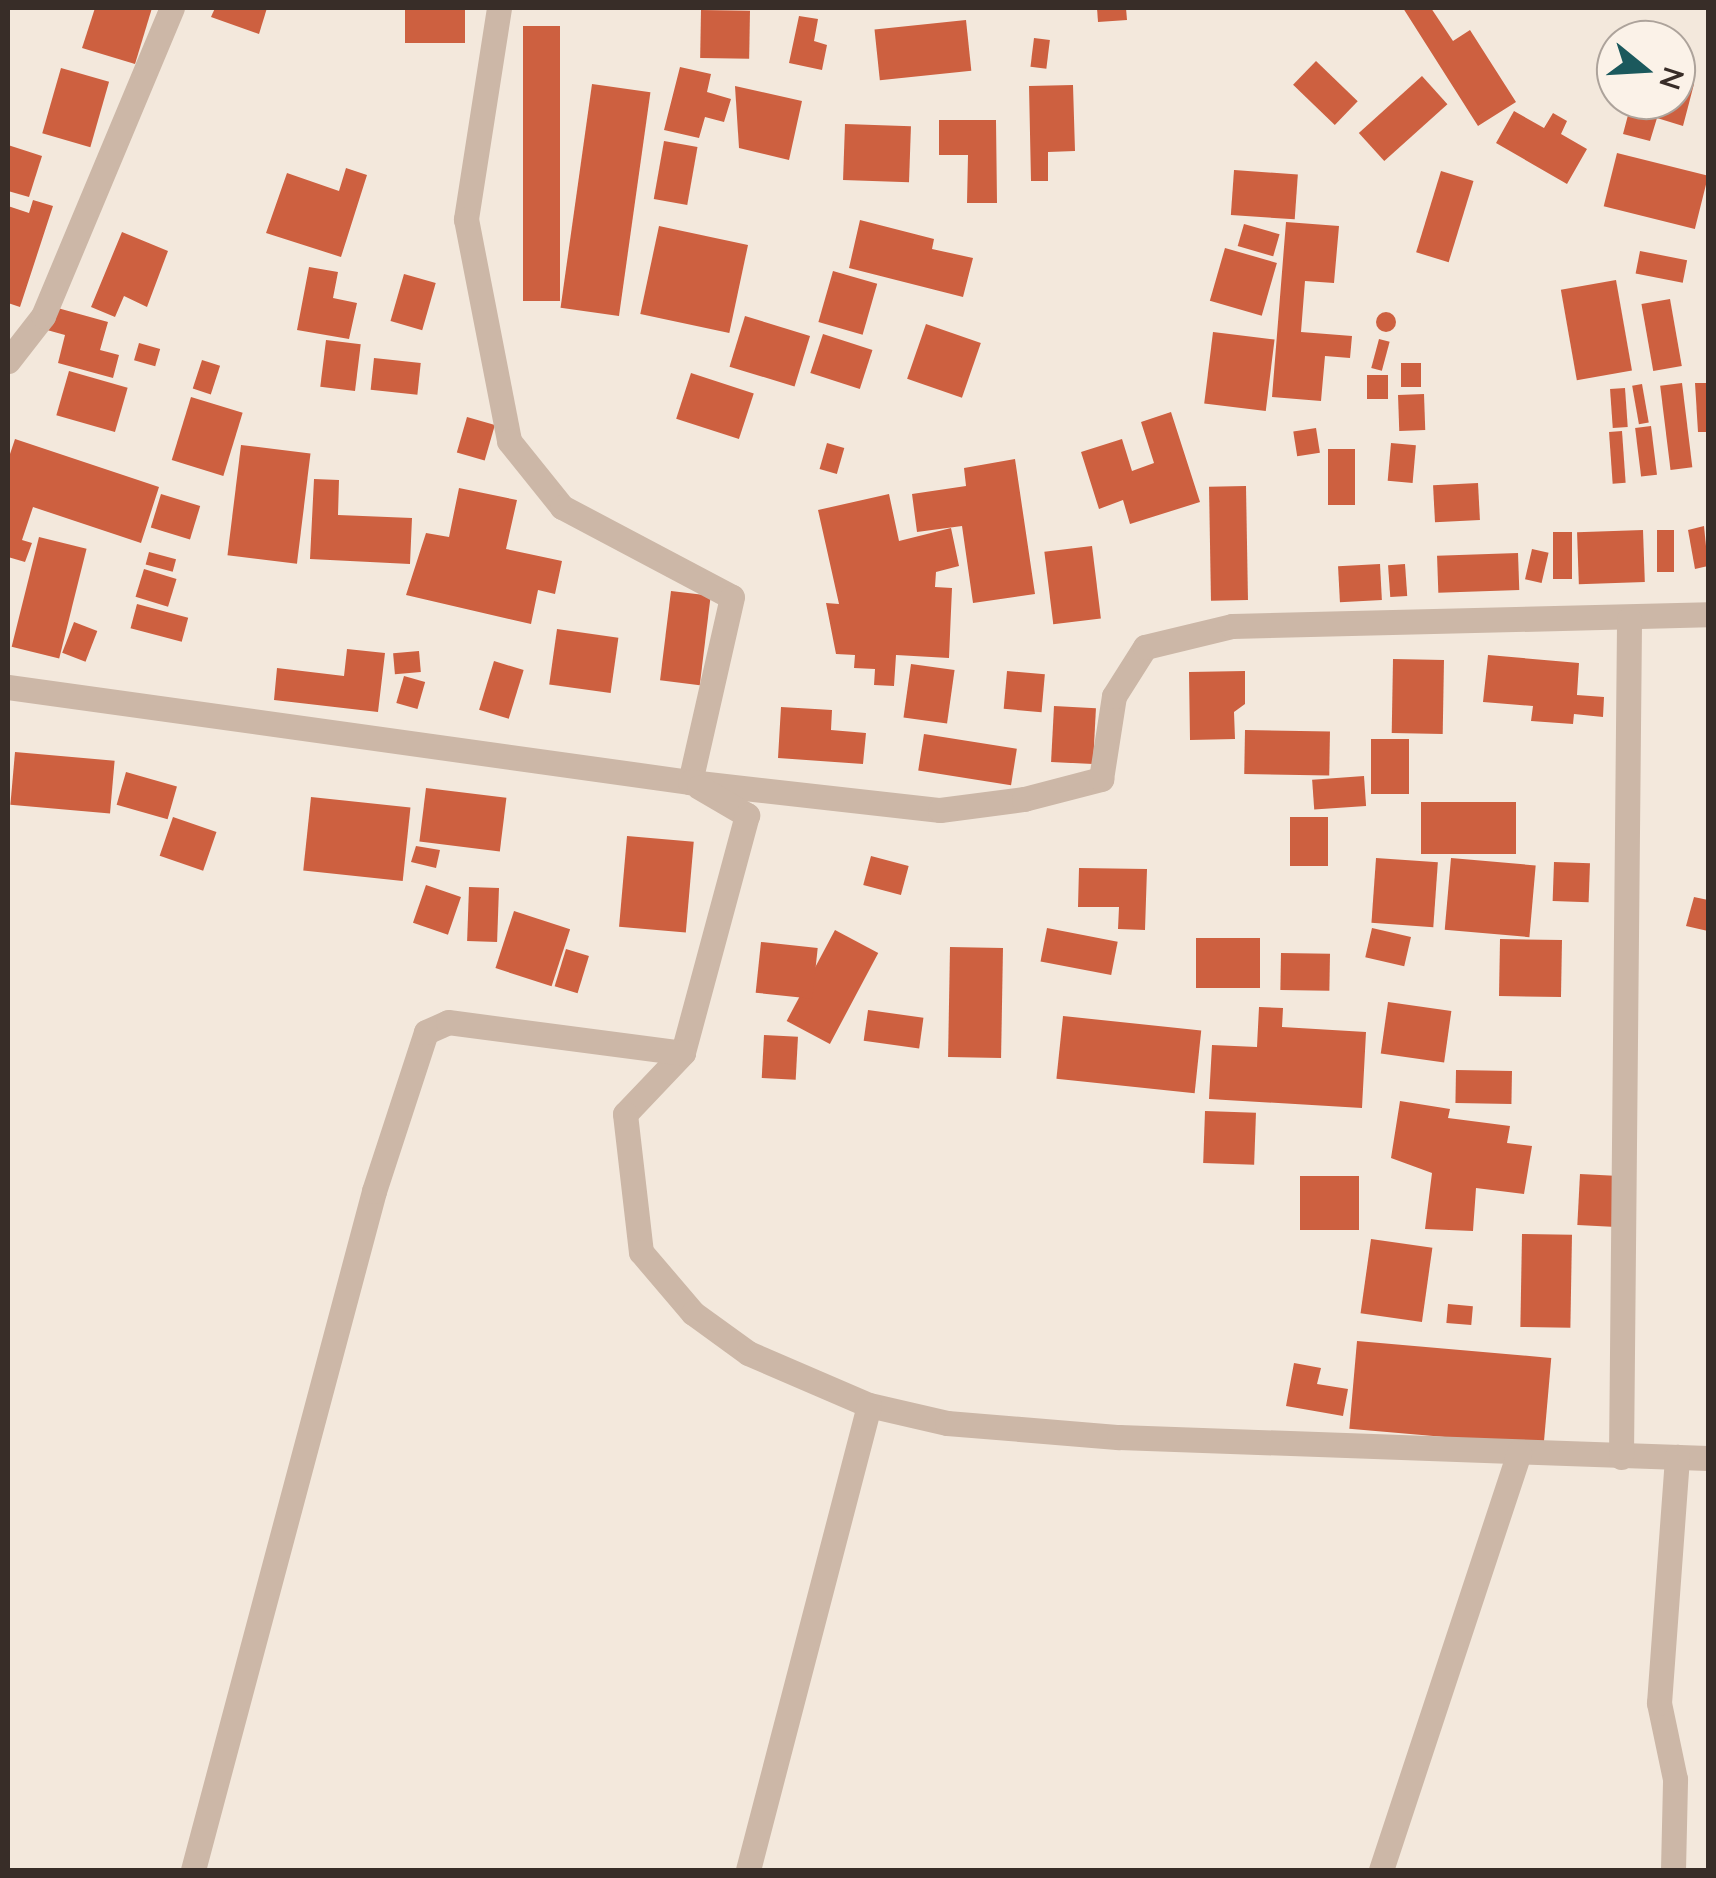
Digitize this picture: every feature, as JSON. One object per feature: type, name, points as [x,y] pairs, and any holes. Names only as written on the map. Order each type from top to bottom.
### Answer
[{"type":"street","points":[[8,361],[43,316],[172,8]]},
{"type":"street","points":[[499,8],[466,219],[509,441],[562,507],[732,596],[690,782]]},
{"type":"street","points":[[8,687],[690,782],[940,810],[1024,799],[1101,779],[1114,696],[1144,647],[1232,626],[1708,614]]},
{"type":"street","points":[[1621,1456],[1629,618]]},
{"type":"street","points":[[690,782],[747,815],[684,1053],[625,1114],[641,1252],[693,1313],[748,1353],[869,1405],[947,1422],[1118,1437],[1708,1458]]},
{"type":"street","points":[[193,1870],[374,1191],[426,1032],[448,1022],[684,1053]]},
{"type":"street","points":[[748,1870],[869,1405]]},
{"type":"street","points":[[1381,1870],[1519,1452]]},
{"type":"street","points":[[1674,1870],[1675,1779],[1659,1703],[1676,1457]]},
{"type":"building","points":[[95,8],[152,8],[135,64],[82,48]]},
{"type":"building","points":[[215,8],[267,8],[259,34],[211,17]]},
{"type":"building","points":[[405,8],[465,8],[465,43],[405,43]]},
{"type":"building","points":[[1097,8],[1126,8],[1127,20],[1098,22]]},
{"type":"building","points":[[1403,8],[1431,8],[1453,41],[1470,30],[1516,102],[1478,126]]},
{"type":"building","points":[[701,10],[750,11],[749,59],[700,58]]},
{"type":"building","points":[[799,16],[818,19],[814,41],[827,45],[822,70],[789,63]]},
{"type":"building","points":[[966,20],[971,71],[880,80],[875,30]]},
{"type":"building","points":[[523,26],[560,26],[560,301],[523,301]]},
{"type":"building","points":[[1034,38],[1050,40],[1046,69],[1030,67]]},
{"type":"building","points":[[1316,61],[1358,101],[1335,125],[1293,85]]},
{"type":"building","points":[[680,67],[711,74],[707,92],[731,99],[724,122],[705,117],[699,138],[664,130]]},
{"type":"building","points":[[61,68],[109,82],[90,147],[42,133]]},
{"type":"building","points":[[1422,76],[1447,104],[1384,161],[1359,133]]},
{"type":"building","points":[[592,84],[650,92],[619,316],[561,308]]},
{"type":"building","points":[[1073,85],[1075,151],[1048,152],[1048,181],[1031,181],[1029,86]]},
{"type":"building","points":[[735,86],[802,101],[789,160],[739,148]]},
{"type":"building","points":[[1514,111],[1544,128],[1553,113],[1567,121],[1561,134],[1587,149],[1567,184],[1496,143]]},
{"type":"building","points":[[939,120],[996,120],[997,203],[967,203],[968,155],[939,155]]},
{"type":"building","points":[[1627,120],[1656,120],[1650,141],[1623,134]]},
{"type":"building","points":[[1664,120],[1685,120],[1683,126]]},
{"type":"building","points":[[845,124],[911,126],[909,182],[843,180]]},
{"type":"building","points":[[664,141],[697,147],[687,205],[654,199]]},
{"type":"building","points":[[8,145],[42,156],[29,197],[8,191]]},
{"type":"building","points":[[1617,153],[1708,176],[1695,229],[1604,206]]},
{"type":"building","points":[[346,168],[367,175],[341,257],[266,233],[287,173],[339,191]]},
{"type":"building","points":[[1234,170],[1298,174],[1295,219],[1231,215]]},
{"type":"building","points":[[1441,171],[1474,181],[1449,262],[1416,252]]},
{"type":"building","points":[[33,200],[53,206],[20,307],[8,303],[8,206],[29,213]]},
{"type":"building","points":[[860,220],[934,239],[932,249],[973,258],[963,297],[849,268]]},
{"type":"building","points":[[1286,222],[1339,226],[1334,283],[1305,281],[1301,332],[1352,336],[1350,358],[1325,356],[1321,401],[1272,397]]},
{"type":"building","points":[[1244,224],[1280,234],[1273,256],[1238,246]]},
{"type":"building","points":[[659,226],[748,245],[729,333],[640,314]]},
{"type":"building","points":[[122,232],[168,251],[147,307],[124,296],[115,317],[91,307]]},
{"type":"building","points":[[1225,248],[1277,263],[1262,316],[1210,301]]},
{"type":"building","points":[[1640,251],[1687,260],[1683,283],[1636,274]]},
{"type":"building","points":[[309,267],[338,272],[333,298],[357,303],[349,339],[297,330]]},
{"type":"building","points":[[833,271],[877,284],[863,335],[818,322]]},
{"type":"building","points":[[404,274],[436,283],[422,330],[390,321]]},
{"type":"building","points":[[1616,280],[1632,371],[1577,380],[1561,290]]},
{"type":"building","points":[[1670,299],[1682,366],[1653,371],[1641,304]]},
{"type":"building","points":[[54,307],[108,322],[100,350],[119,355],[113,378],[58,363],[65,335],[47,330]]},
{"type":"building","points":[[1386,312],[1396,322],[1386,332],[1376,322]]},
{"type":"building","points":[[745,316],[810,336],[795,387],[730,367]]},
{"type":"building","points":[[926,324],[981,343],[962,398],[907,379]]},
{"type":"building","points":[[1213,332],[1275,340],[1266,411],[1204,403]]},
{"type":"building","points":[[823,334],[872,350],[860,389],[810,373]]},
{"type":"building","points":[[1379,339],[1390,342],[1382,371],[1371,368]]},
{"type":"building","points":[[326,340],[361,344],[355,391],[320,387]]},
{"type":"building","points":[[139,343],[160,349],[155,366],[134,360]]},
{"type":"building","points":[[374,358],[421,363],[417,395],[371,390]]},
{"type":"building","points":[[202,360],[220,366],[211,394],[193,389]]},
{"type":"building","points":[[1401,363],[1421,363],[1421,387],[1401,387]]},
{"type":"building","points":[[69,371],[128,388],[115,432],[56,415]]},
{"type":"building","points":[[691,373],[754,393],[739,439],[676,419]]},
{"type":"building","points":[[1367,375],[1388,375],[1388,399],[1367,399]]},
{"type":"building","points":[[1682,383],[1692,467],[1671,470],[1660,386]]},
{"type":"building","points":[[1695,383],[1708,383],[1708,432],[1698,432]]},
{"type":"building","points":[[1642,384],[1649,422],[1639,424],[1632,386]]},
{"type":"building","points":[[1625,388],[1628,427],[1613,428],[1610,389]]},
{"type":"building","points":[[1424,394],[1425,430],[1399,431],[1398,395]]},
{"type":"building","points":[[191,397],[243,413],[223,476],[172,460]]},
{"type":"building","points":[[1171,412],[1200,502],[1130,524],[1123,500],[1099,509],[1081,452],[1122,439],[1132,471],[1154,463],[1141,422]]},
{"type":"building","points":[[467,417],[495,425],[485,461],[457,453]]},
{"type":"building","points":[[1651,426],[1657,475],[1641,477],[1635,428]]},
{"type":"building","points":[[1316,428],[1320,453],[1297,456],[1293,432]]},
{"type":"building","points":[[1622,431],[1626,483],[1613,484],[1609,432]]},
{"type":"building","points":[[15,439],[159,487],[141,543],[33,507],[22,540],[32,543],[25,562],[8,557],[8,460]]},
{"type":"building","points":[[827,443],[844,448],[837,474],[820,469]]},
{"type":"building","points":[[1391,443],[1416,445],[1413,483],[1388,481]]},
{"type":"building","points":[[241,445],[310,454],[297,564],[227,555]]},
{"type":"building","points":[[1328,449],[1355,449],[1355,505],[1328,505]]},
{"type":"building","points":[[1015,459],[1035,594],[973,603],[962,526],[917,532],[912,494],[966,486],[964,468]]},
{"type":"building","points":[[314,479],[339,480],[338,515],[412,518],[410,564],[310,559]]},
{"type":"building","points":[[1478,483],[1480,520],[1435,522],[1433,485]]},
{"type":"building","points":[[1246,486],[1248,600],[1211,601],[1209,487]]},
{"type":"building","points":[[459,488],[517,500],[506,549],[562,561],[555,594],[538,590],[531,624],[406,595],[426,533],[449,537]]},
{"type":"building","points":[[161,494],[200,506],[190,539],[151,527]]},
{"type":"building","points":[[889,494],[899,541],[951,528],[959,566],[936,572],[935,587],[952,588],[949,658],[896,655],[894,686],[874,685],[875,669],[854,668],[855,655],[836,654],[826,603],[839,604],[818,510]]},
{"type":"building","points":[[1704,526],[1708,566],[1695,569],[1688,530]]},
{"type":"building","points":[[1643,530],[1645,582],[1579,584],[1577,532]]},
{"type":"building","points":[[1657,530],[1674,530],[1674,572],[1657,572]]},
{"type":"building","points":[[1553,532],[1572,532],[1572,579],[1553,579]]},
{"type":"building","points":[[39,537],[87,549],[59,658],[12,647]]},
{"type":"building","points":[[1092,546],[1101,618],[1053,624],[1044,552]]},
{"type":"building","points":[[1532,549],[1549,553],[1542,583],[1525,579]]},
{"type":"building","points":[[149,552],[176,559],[173,572],[146,565]]},
{"type":"building","points":[[1518,553],[1519,590],[1438,593],[1437,556]]},
{"type":"building","points":[[1380,564],[1382,600],[1340,602],[1338,566]]},
{"type":"building","points":[[1405,564],[1407,596],[1390,597],[1388,565]]},
{"type":"building","points":[[144,569],[177,579],[168,607],[136,597]]},
{"type":"building","points":[[671,591],[711,596],[700,685],[660,680]]},
{"type":"building","points":[[137,604],[188,618],[182,642],[131,628]]},
{"type":"building","points":[[74,622],[97,631],[86,662],[62,653]]},
{"type":"building","points":[[557,629],[618,638],[611,693],[549,684]]},
{"type":"building","points":[[347,649],[385,653],[378,712],[274,700],[277,668],[344,676]]},
{"type":"building","points":[[419,651],[421,672],[395,674],[393,653]]},
{"type":"building","points":[[1488,655],[1579,663],[1577,695],[1604,697],[1603,717],[1574,714],[1573,724],[1531,721],[1533,706],[1483,702]]},
{"type":"building","points":[[1393,659],[1444,660],[1443,734],[1392,733]]},
{"type":"building","points":[[494,661],[524,670],[509,719],[479,710]]},
{"type":"building","points":[[911,664],[955,670],[947,724],[903,717]]},
{"type":"building","points":[[1007,671],[1045,674],[1042,712],[1004,709]]},
{"type":"building","points":[[1245,671],[1245,704],[1234,712],[1235,739],[1190,740],[1189,672]]},
{"type":"building","points":[[404,676],[425,682],[417,709],[396,703]]},
{"type":"building","points":[[1054,706],[1096,708],[1093,764],[1051,762]]},
{"type":"building","points":[[781,707],[832,710],[831,730],[866,733],[863,764],[778,758]]},
{"type":"building","points":[[1245,730],[1330,731],[1329,775],[1244,774]]},
{"type":"building","points":[[924,734],[1017,749],[1011,785],[918,771]]},
{"type":"building","points":[[1371,739],[1409,739],[1409,794],[1371,794]]},
{"type":"building","points":[[15,752],[115,761],[110,814],[10,805]]},
{"type":"building","points":[[126,772],[177,787],[168,819],[117,805]]},
{"type":"building","points":[[1364,776],[1366,806],[1314,810],[1312,780]]},
{"type":"building","points":[[426,788],[506,798],[500,851],[419,842]]},
{"type":"building","points":[[311,797],[410,807],[403,881],[303,871]]},
{"type":"building","points":[[1421,802],[1516,802],[1516,854],[1421,854]]},
{"type":"building","points":[[173,817],[216,832],[203,871],[160,856]]},
{"type":"building","points":[[1290,817],[1328,817],[1328,866],[1290,866]]},
{"type":"building","points":[[627,836],[694,842],[686,932],[619,927]]},
{"type":"building","points":[[416,846],[440,850],[436,868],[411,862]]},
{"type":"building","points":[[871,856],[909,866],[901,895],[863,885]]},
{"type":"building","points":[[1376,858],[1438,862],[1433,927],[1371,923]]},
{"type":"building","points":[[1451,858],[1536,865],[1529,937],[1445,930]]},
{"type":"building","points":[[1554,862],[1590,863],[1589,902],[1553,901]]},
{"type":"building","points":[[1079,868],[1147,869],[1145,930],[1118,929],[1119,907],[1078,907]]},
{"type":"building","points":[[426,885],[461,897],[448,935],[413,923]]},
{"type":"building","points":[[469,887],[499,888],[497,942],[467,941]]},
{"type":"building","points":[[1694,897],[1708,900],[1708,931],[1686,926]]},
{"type":"building","points":[[514,911],[570,929],[552,986],[495,968]]},
{"type":"building","points":[[1047,928],[1118,942],[1111,975],[1041,961]]},
{"type":"building","points":[[1372,928],[1411,937],[1404,966],[1365,957]]},
{"type":"building","points":[[835,930],[878,953],[830,1044],[787,1021]]},
{"type":"building","points":[[1196,938],[1260,938],[1260,988],[1196,988]]},
{"type":"building","points":[[1500,939],[1562,940],[1561,997],[1499,996]]},
{"type":"building","points":[[761,942],[818,948],[812,999],[756,993]]},
{"type":"building","points":[[950,947],[1003,948],[1001,1058],[948,1057]]},
{"type":"building","points":[[566,949],[589,956],[578,993],[555,986]]},
{"type":"building","points":[[1281,953],[1330,954],[1329,991],[1280,990]]},
{"type":"building","points":[[1388,1002],[1451,1011],[1444,1062],[1381,1053]]},
{"type":"building","points":[[1259,1007],[1283,1008],[1282,1027],[1366,1032],[1362,1108],[1209,1099],[1212,1045],[1257,1047]]},
{"type":"building","points":[[868,1010],[923,1018],[919,1048],[864,1041]]},
{"type":"building","points":[[1063,1016],[1201,1031],[1195,1093],[1056,1079]]},
{"type":"building","points":[[764,1035],[798,1037],[796,1080],[762,1078]]},
{"type":"building","points":[[1456,1070],[1512,1071],[1511,1104],[1455,1103]]},
{"type":"building","points":[[1400,1101],[1450,1109],[1448,1118],[1510,1126],[1507,1143],[1532,1146],[1524,1194],[1476,1188],[1473,1231],[1425,1229],[1432,1173],[1391,1158]]},
{"type":"building","points":[[1205,1111],[1256,1113],[1254,1165],[1203,1163]]},
{"type":"building","points":[[1580,1174],[1619,1176],[1616,1227],[1577,1225]]},
{"type":"building","points":[[1300,1176],[1359,1176],[1359,1230],[1300,1230]]},
{"type":"building","points":[[1522,1234],[1572,1235],[1570,1328],[1520,1327]]},
{"type":"building","points":[[1371,1239],[1432,1248],[1422,1322],[1361,1313]]},
{"type":"building","points":[[1448,1304],[1473,1306],[1471,1325],[1446,1323]]},
{"type":"building","points":[[1357,1341],[1551,1358],[1544,1446],[1349,1429]]},
{"type":"building","points":[[1294,1363],[1321,1368],[1317,1384],[1348,1389],[1343,1416],[1286,1406]]}]
